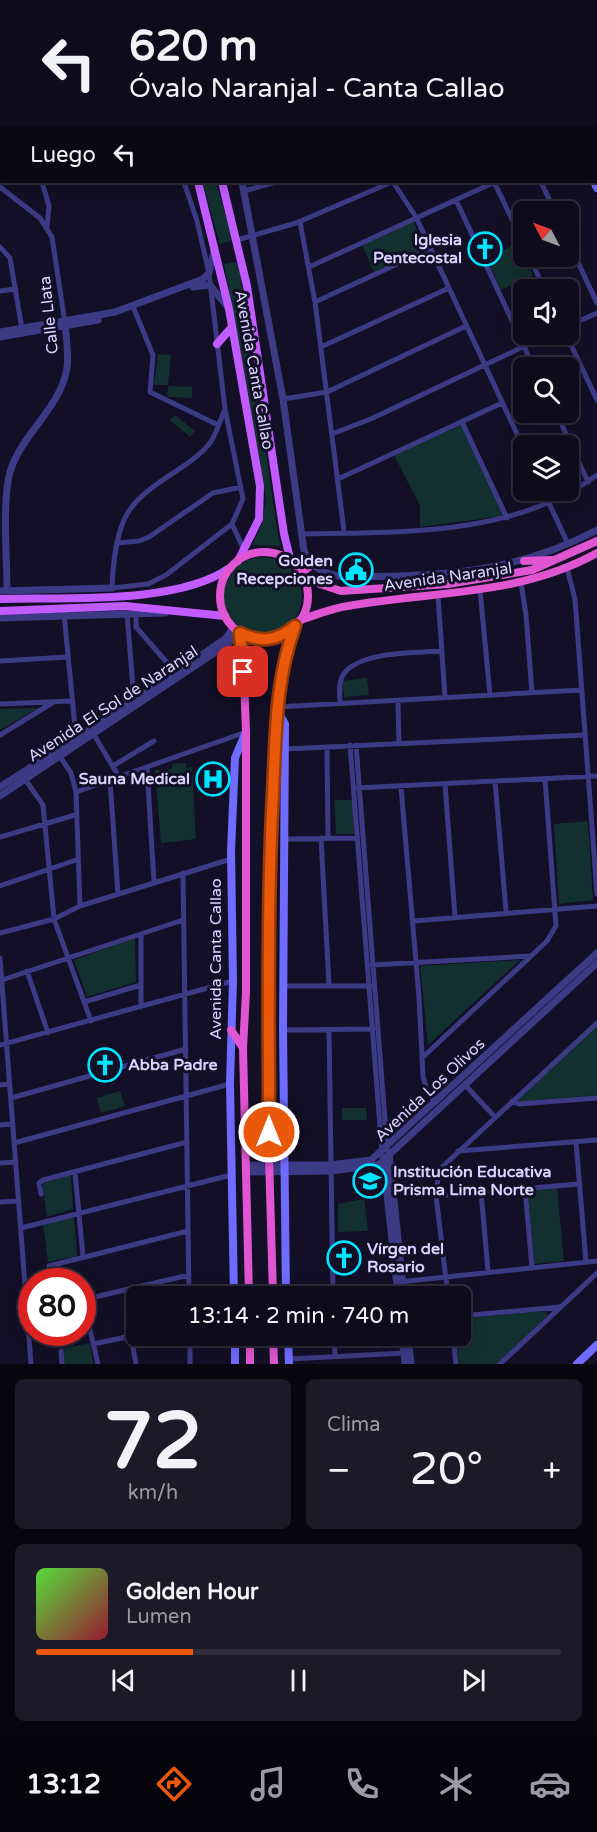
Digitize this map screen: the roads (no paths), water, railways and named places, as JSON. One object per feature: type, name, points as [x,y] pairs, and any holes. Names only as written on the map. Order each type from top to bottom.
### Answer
[{"type":"highway","name":"Avenida Naranjal","points":[[302,573],[327,588],[357,591],[499,578],[532,570],[597,541]]},
{"type":"highway","points":[[273,1286],[269,1169],[270,849],[281,669],[298,623],[307,592],[302,573],[291,562],[270,553],[259,553],[238,561],[231,567],[220,591],[225,616],[237,631],[250,638],[269,639],[286,634],[298,623]]},
{"type":"highway","name":"Avenida Naranjal","points":[[298,623],[348,606],[521,583],[567,568],[596,555]]},
{"type":"highway","points":[[524,561],[558,560]]},
{"type":"highway","points":[[302,573],[312,565]]},
{"type":"highway","name":"Avenida Canta Callao","points":[[237,631],[243,649],[246,732],[246,992],[243,1048],[249,1286]]},
{"type":"highway","points":[[231,1030],[243,1048]]},
{"type":"highway","points":[[250,1346],[250,1364]]},
{"type":"highway","points":[[273,1346],[274,1364]]},
{"type":"main road","name":"Avenida Canta Callao","points":[[198,183],[229,309],[261,505],[258,520],[238,561]]},
{"type":"main road","name":"Avenida Canta Callao","points":[[222,183],[247,286],[284,534],[291,562]]},
{"type":"main road","points":[[217,344],[232,327]]},
{"type":"main road","points":[[0,599],[160,593],[182,590],[208,582],[231,567]]},
{"type":"main road","points":[[0,611],[64,612],[125,606],[225,616]]},
{"type":"main road","points":[[277,709],[285,723],[283,1030],[286,1286]]},
{"type":"main road","name":"Avenida Canta Callao","points":[[234,1286],[230,1084],[233,981],[231,859],[235,758],[246,732]]},
{"type":"main road","points":[[577,1364],[597,1345]]},
{"type":"main road","points":[[235,1346],[235,1364]]},
{"type":"main road","points":[[288,1346],[289,1362]]},
{"type":"street","points":[[42,183],[49,206],[47,227]]},
{"type":"street","name":"Avenida Canta Callao","points":[[112,588],[132,587],[155,581],[198,553],[232,524],[243,499],[225,409],[209,273],[197,221],[184,183]]},
{"type":"street","name":"Avenida Canta Callao","points":[[242,183],[254,235],[283,399],[304,551],[312,565]]},
{"type":"street","points":[[244,191],[272,183]]},
{"type":"street","points":[[237,240],[300,222],[391,183]]},
{"type":"street","points":[[394,183],[416,217],[518,435]]},
{"type":"street","points":[[309,267],[492,183]]},
{"type":"street","points":[[494,183],[513,221]]},
{"type":"street","points":[[541,183],[550,201]]},
{"type":"street","name":"Calle Llata","points":[[0,187],[30,209],[47,227],[56,249],[68,357],[63,386],[19,453],[10,471],[3,591]]},
{"type":"street","points":[[456,200],[529,357]]},
{"type":"street","points":[[300,222],[315,302],[344,531]]},
{"type":"street","points":[[0,332],[65,325],[115,312],[203,279],[209,273],[214,253],[211,234]]},
{"type":"street","points":[[0,247],[10,258],[22,329]]},
{"type":"street","points":[[315,302],[430,249]]},
{"type":"street","points":[[579,265],[597,303]]},
{"type":"street","points":[[0,337],[116,316],[196,285],[210,285],[229,309]]},
{"type":"street","points":[[321,347],[448,288]]},
{"type":"street","points":[[0,291],[15,289]]},
{"type":"street","points":[[134,309],[153,355],[150,392],[218,425]]},
{"type":"street","points":[[579,321],[597,313]]},
{"type":"street","points":[[283,399],[327,392],[466,326]]},
{"type":"street","points":[[332,434],[373,418],[484,364],[529,345]]},
{"type":"street","points":[[571,345],[597,400]]},
{"type":"street","points":[[338,479],[502,403]]},
{"type":"street","points":[[3,591],[112,588],[117,543],[124,519],[134,506],[198,455],[211,441],[225,409]]},
{"type":"street","points":[[462,422],[507,518]]},
{"type":"street","points":[[561,423],[588,482]]},
{"type":"street","points":[[301,534],[418,530],[507,518],[549,503],[597,475]]},
{"type":"street","points":[[117,543],[139,541],[149,537],[213,493],[241,487]]},
{"type":"street","points":[[549,503],[568,544]]},
{"type":"street","points":[[232,524],[244,551]]},
{"type":"street","name":"Avenida Naranjal","points":[[312,565],[327,573],[343,577],[445,575],[524,561],[597,530]]},
{"type":"street","points":[[567,568],[573,590],[597,894]]},
{"type":"street","points":[[521,583],[532,693]]},
{"type":"street","points":[[480,590],[490,695]]},
{"type":"street","points":[[438,595],[446,698]]},
{"type":"street","points":[[0,618],[64,612],[136,614],[182,611]]},
{"type":"street","points":[[64,612],[76,737]]},
{"type":"street","points":[[127,614],[134,700]]},
{"type":"street","points":[[136,614],[136,627],[176,673]]},
{"type":"street","name":"Avenida El Sol de Naranjal","points":[[0,787],[237,631]]},
{"type":"street","name":"Avenida El Sol de Naranjal","points":[[0,796],[229,643],[237,631]]},
{"type":"street","points":[[340,703],[341,678],[344,672],[363,661],[382,656],[442,651]]},
{"type":"street","points":[[0,661],[69,657]]},
{"type":"street","points":[[277,709],[340,703],[581,690]]},
{"type":"street","points":[[0,704],[71,700]]},
{"type":"street","points":[[0,735],[54,701]]},
{"type":"street","points":[[398,701],[399,744]]},
{"type":"street","points":[[76,792],[246,732]]},
{"type":"street","points":[[93,733],[119,777]]},
{"type":"street","points":[[285,749],[585,735]]},
{"type":"street","points":[[113,766],[154,741]]},
{"type":"street","points":[[353,745],[372,965],[373,1029],[399,1286]]},
{"type":"street","points":[[327,747],[324,838],[329,986]]},
{"type":"street","points":[[59,755],[71,773],[76,792],[76,860],[80,906]]},
{"type":"street","points":[[147,767],[154,882]]},
{"type":"street","points":[[356,788],[597,776]]},
{"type":"street","points":[[423,1057],[530,956],[552,934],[556,926],[544,778]]},
{"type":"street","points":[[25,779],[40,799],[45,824],[54,919],[91,1022]]},
{"type":"street","points":[[110,780],[118,894]]},
{"type":"street","points":[[495,781],[506,911]]},
{"type":"street","points":[[445,784],[454,917]]},
{"type":"street","points":[[401,787],[414,921],[424,1084],[436,1102]]},
{"type":"street","points":[[356,788],[357,838],[385,1149]]},
{"type":"street","points":[[0,837],[75,815]]},
{"type":"street","points":[[283,839],[357,838]]},
{"type":"street","points":[[0,933],[54,919],[80,906],[231,859]]},
{"type":"street","points":[[0,886],[76,860]]},
{"type":"street","points":[[183,873],[189,1286]]},
{"type":"street","points":[[414,921],[506,911],[597,906]]},
{"type":"street","points":[[2,980],[183,920]]},
{"type":"street","points":[[141,934],[141,1007]]},
{"type":"street","name":"Avenida Los Olivos","points":[[330,1168],[366,1161],[385,1149],[597,953]]},
{"type":"street","points":[[372,965],[530,956]]},
{"type":"street","points":[[0,958],[3,1045],[10,1084],[25,1268]]},
{"type":"street","name":"Avenida Los Olivos","points":[[246,1168],[368,1168],[386,1158],[597,963]]},
{"type":"street","points":[[27,971],[48,1033]]},
{"type":"street","points":[[3,1045],[233,981]]},
{"type":"street","points":[[84,1002],[141,984]]},
{"type":"street","points":[[283,986],[372,986]]},
{"type":"street","points":[[447,1286],[436,1196],[439,1170],[597,1023]]},
{"type":"street","points":[[283,1030],[373,1029]]},
{"type":"street","points":[[329,1030],[333,1286]]},
{"type":"street","points":[[11,1098],[186,1049]]},
{"type":"street","points":[[0,1085],[10,1084]]},
{"type":"street","points":[[14,1143],[230,1084]]},
{"type":"street","points":[[465,1085],[495,1117]]},
{"type":"street","points":[[512,1101],[519,1104],[597,1098]]},
{"type":"street","points":[[0,1125],[13,1124]]},
{"type":"street","points":[[458,1151],[597,1140]]},
{"type":"street","points":[[41,1194],[40,1181],[187,1142]]},
{"type":"street","points":[[576,1142],[586,1262]]},
{"type":"street","points":[[0,1163],[16,1162]]},
{"type":"street","points":[[75,1172],[83,1257]]},
{"type":"street","points":[[21,1228],[231,1175]]},
{"type":"street","points":[[436,1196],[579,1184]]},
{"type":"street","points":[[525,1189],[532,1267]]},
{"type":"street","points":[[481,1192],[488,1271]]},
{"type":"street","points":[[0,1202],[19,1201]]},
{"type":"street","points":[[49,1266],[188,1231]]},
{"type":"street","points":[[399,1282],[597,1260]]},
{"type":"street","points":[[500,1364],[597,1273]]},
{"type":"street","points":[[96,1297],[189,1275]]},
{"type":"street","points":[[399,1282],[400,1286]]},
{"type":"street","points":[[471,1315],[560,1307]]},
{"type":"street","points":[[96,1343],[126,1337]]},
{"type":"street","points":[[30,1346],[31,1364]]},
{"type":"street","points":[[94,1346],[98,1364]]},
{"type":"street","points":[[135,1346],[136,1364]]},
{"type":"street","points":[[190,1346],[190,1364]]},
{"type":"street","points":[[334,1346],[334,1356]]},
{"type":"street","points":[[403,1346],[405,1364]]},
{"type":"street","points":[[409,1346],[411,1364]]},
{"type":"street","points":[[454,1346],[456,1364]]},
{"type":"street","points":[[61,1351],[62,1364]]},
{"type":"street","points":[[289,1362],[334,1356],[404,1353]]},
{"type":"place","name":"Iglesia Pentecostal","points":[[485,249]]},
{"type":"place","name":"Golden Recepciones","points":[[356,570]]},
{"type":"place","name":"Sauna Medical","points":[[213,779]]},
{"type":"place","name":"Abba Padre","points":[[105,1065]]},
{"type":"place","name":"Institución Educativa Prisma Lima Norte","points":[[370,1181]]},
{"type":"place","name":"Vírgen del Rosario","points":[[344,1258]]}]
